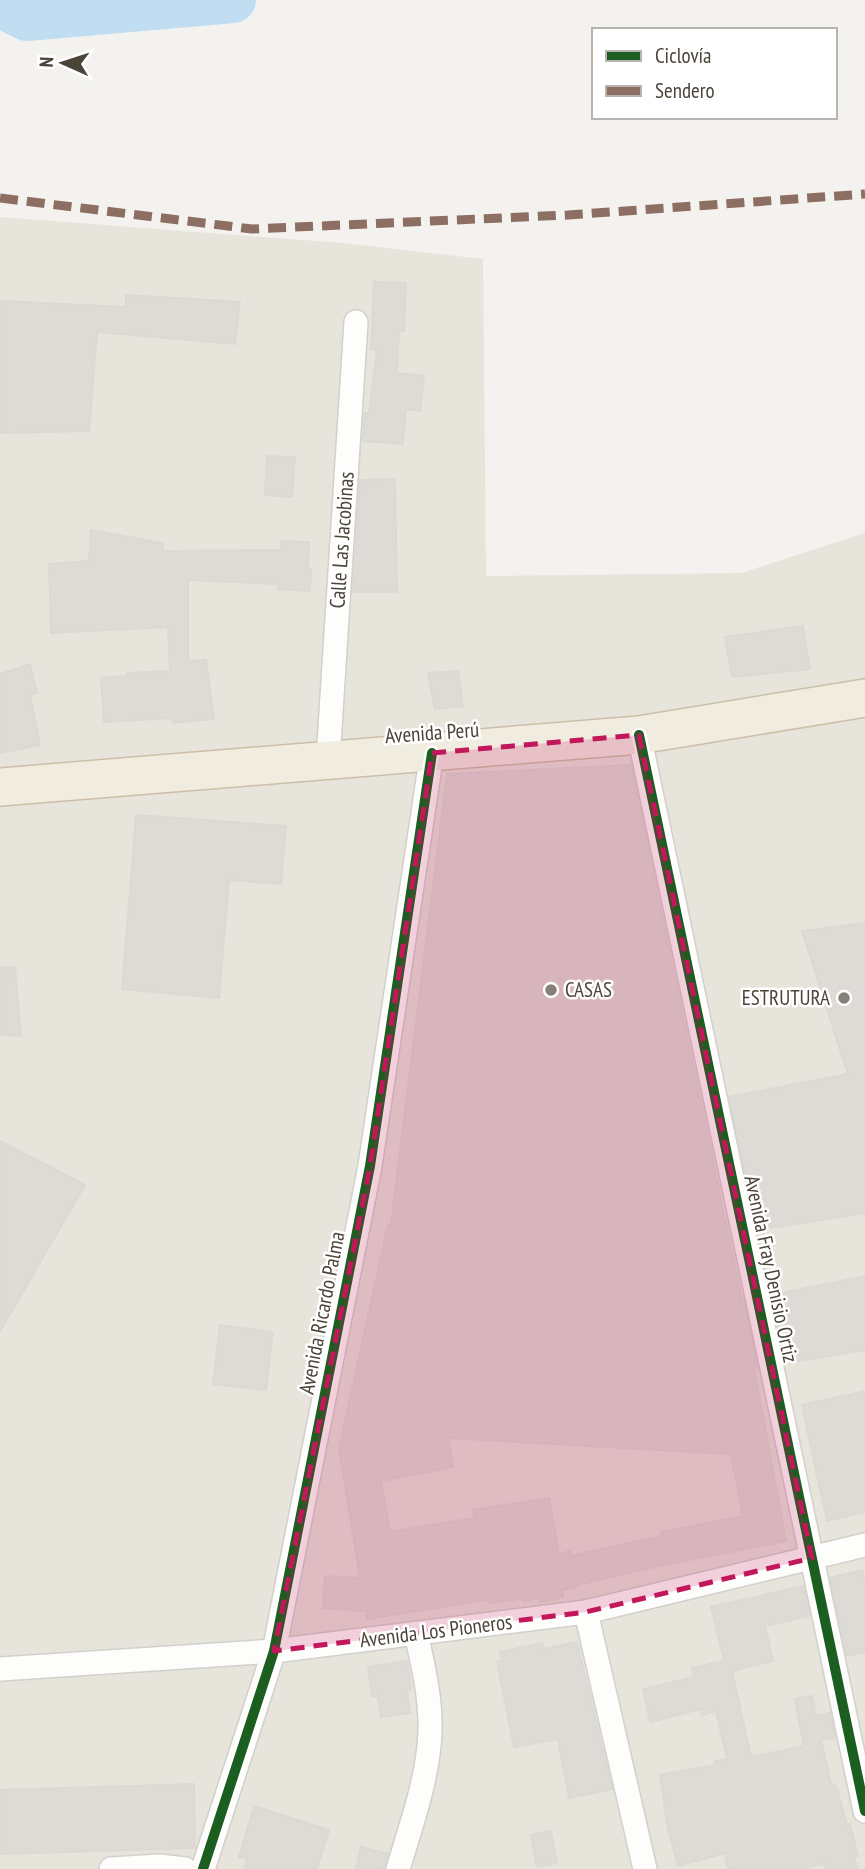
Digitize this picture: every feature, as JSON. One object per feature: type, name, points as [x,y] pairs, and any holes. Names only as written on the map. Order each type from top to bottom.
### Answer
[{"type":"highway","name":"Avenida Perú","points":[[0,787],[639,735],[865,698]]},
{"type":"street","name":"Calle Las Jacobinas","points":[[328,759],[356,321]]},
{"type":"street","name":"Avenida Fray Denisio Ortiz","points":[[639,735],[865,1811]]},
{"type":"street","name":"Avenida Ricardo Palma","points":[[203,1869],[274,1651],[370,1166],[432,753]]},
{"type":"street","name":"Avenida Los Pioneros","points":[[0,1668],[274,1651],[586,1612],[865,1545]]},
{"type":"street","points":[[586,1612],[645,1869]]},
{"type":"street","points":[[398,1869],[426,1766],[430,1731],[429,1699],[416,1633]]},
{"type":"street","points":[[111,1869],[159,1866],[185,1869]]},
{"type":"highlighted area","points":[[639,735],[812,1558],[586,1612],[274,1651],[370,1166],[432,753]]},
{"type":"shaded area","points":[[0,217],[343,243],[483,259],[486,576],[741,573],[865,533],[865,1869],[0,1869]]},
{"type":"building","points":[[374,282],[406,283],[404,331],[399,331],[397,373],[424,376],[420,411],[406,409],[403,444],[363,441],[365,413],[369,413],[377,350],[371,349]]},
{"type":"building","points":[[126,295],[240,302],[235,344],[97,332],[89,431],[0,433],[0,301],[126,307]]},
{"type":"building","points":[[267,456],[295,457],[292,497],[265,495]]},
{"type":"building","points":[[395,479],[397,592],[353,592],[360,480]]},
{"type":"building","points":[[91,530],[162,543],[163,551],[281,550],[281,541],[309,542],[310,591],[278,589],[279,584],[188,580],[188,661],[206,660],[214,719],[173,723],[172,718],[104,722],[101,678],[127,676],[127,673],[170,671],[168,627],[51,633],[49,564],[89,561]]},
{"type":"building","points":[[803,626],[810,669],[732,677],[725,637]]},
{"type":"building","points":[[30,664],[37,693],[30,695],[40,745],[0,753],[0,674]]},
{"type":"building","points":[[458,671],[463,706],[435,709],[428,673]]},
{"type":"building","points":[[631,765],[758,1367],[754,1368],[786,1541],[576,1585],[577,1587],[562,1590],[563,1597],[540,1602],[539,1598],[523,1601],[522,1598],[490,1603],[489,1599],[367,1619],[366,1611],[323,1608],[325,1576],[360,1578],[339,1449],[388,1225],[391,1225],[447,774]],"holes":[[[448,1438],[731,1454],[743,1516],[661,1532],[662,1536],[571,1556],[570,1551],[559,1554],[549,1498],[473,1510],[475,1518],[390,1532],[381,1481],[453,1467]]]},
{"type":"building","points":[[136,815],[286,826],[281,884],[229,880],[219,998],[122,989]]},
{"type":"building","points":[[865,923],[865,1213],[757,1230],[729,1097],[848,1074],[802,931]]},
{"type":"building","points":[[15,967],[21,1036],[0,1035],[0,968]]},
{"type":"building","points":[[0,1141],[85,1185],[0,1331]]},
{"type":"building","points":[[865,1276],[865,1350],[785,1363],[771,1295]]},
{"type":"building","points":[[220,1325],[273,1332],[266,1390],[213,1384]]},
{"type":"building","points":[[865,1391],[865,1512],[827,1521],[802,1405]]},
{"type":"building","points":[[862,1570],[865,1584],[865,1652],[847,1656],[830,1578]]},
{"type":"building","points":[[803,1586],[810,1616],[765,1626],[773,1661],[732,1671],[751,1757],[804,1746],[795,1699],[812,1696],[816,1716],[830,1713],[835,1738],[821,1740],[831,1783],[836,1786],[847,1825],[850,1824],[858,1856],[854,1857],[857,1869],[825,1869],[824,1863],[800,1869],[728,1869],[725,1853],[678,1866],[668,1829],[660,1775],[716,1765],[715,1761],[727,1759],[716,1711],[702,1715],[701,1709],[650,1722],[643,1689],[694,1677],[692,1668],[724,1661],[711,1607]]},
{"type":"building","points":[[577,1642],[612,1789],[569,1798],[558,1739],[514,1747],[497,1662],[502,1661],[500,1652],[542,1643],[544,1649]]},
{"type":"building","points":[[407,1661],[411,1689],[407,1690],[410,1713],[381,1717],[378,1696],[372,1696],[368,1667]]},
{"type":"building","points":[[194,1784],[195,1848],[0,1854],[0,1790]]},
{"type":"building","points":[[254,1806],[329,1830],[317,1869],[244,1869],[247,1859],[239,1857]]},
{"type":"building","points":[[551,1831],[557,1863],[537,1867],[531,1835]]},
{"type":"building","points":[[361,1847],[388,1854],[384,1869],[356,1869]]},
{"type":"waterway","points":[[0,5],[27,18],[233,0]]},
{"type":"marked path","points":[[0,198],[252,229],[568,215],[865,194]]},
{"type":"cycle path","points":[[639,735],[865,1811]]},
{"type":"cycle path","points":[[203,1869],[274,1651],[370,1166],[432,753]]},
{"type":"place","name":"CASAS","points":[[551,990]]},
{"type":"place","name":"ESTRUTURA","points":[[844,998]]}]
